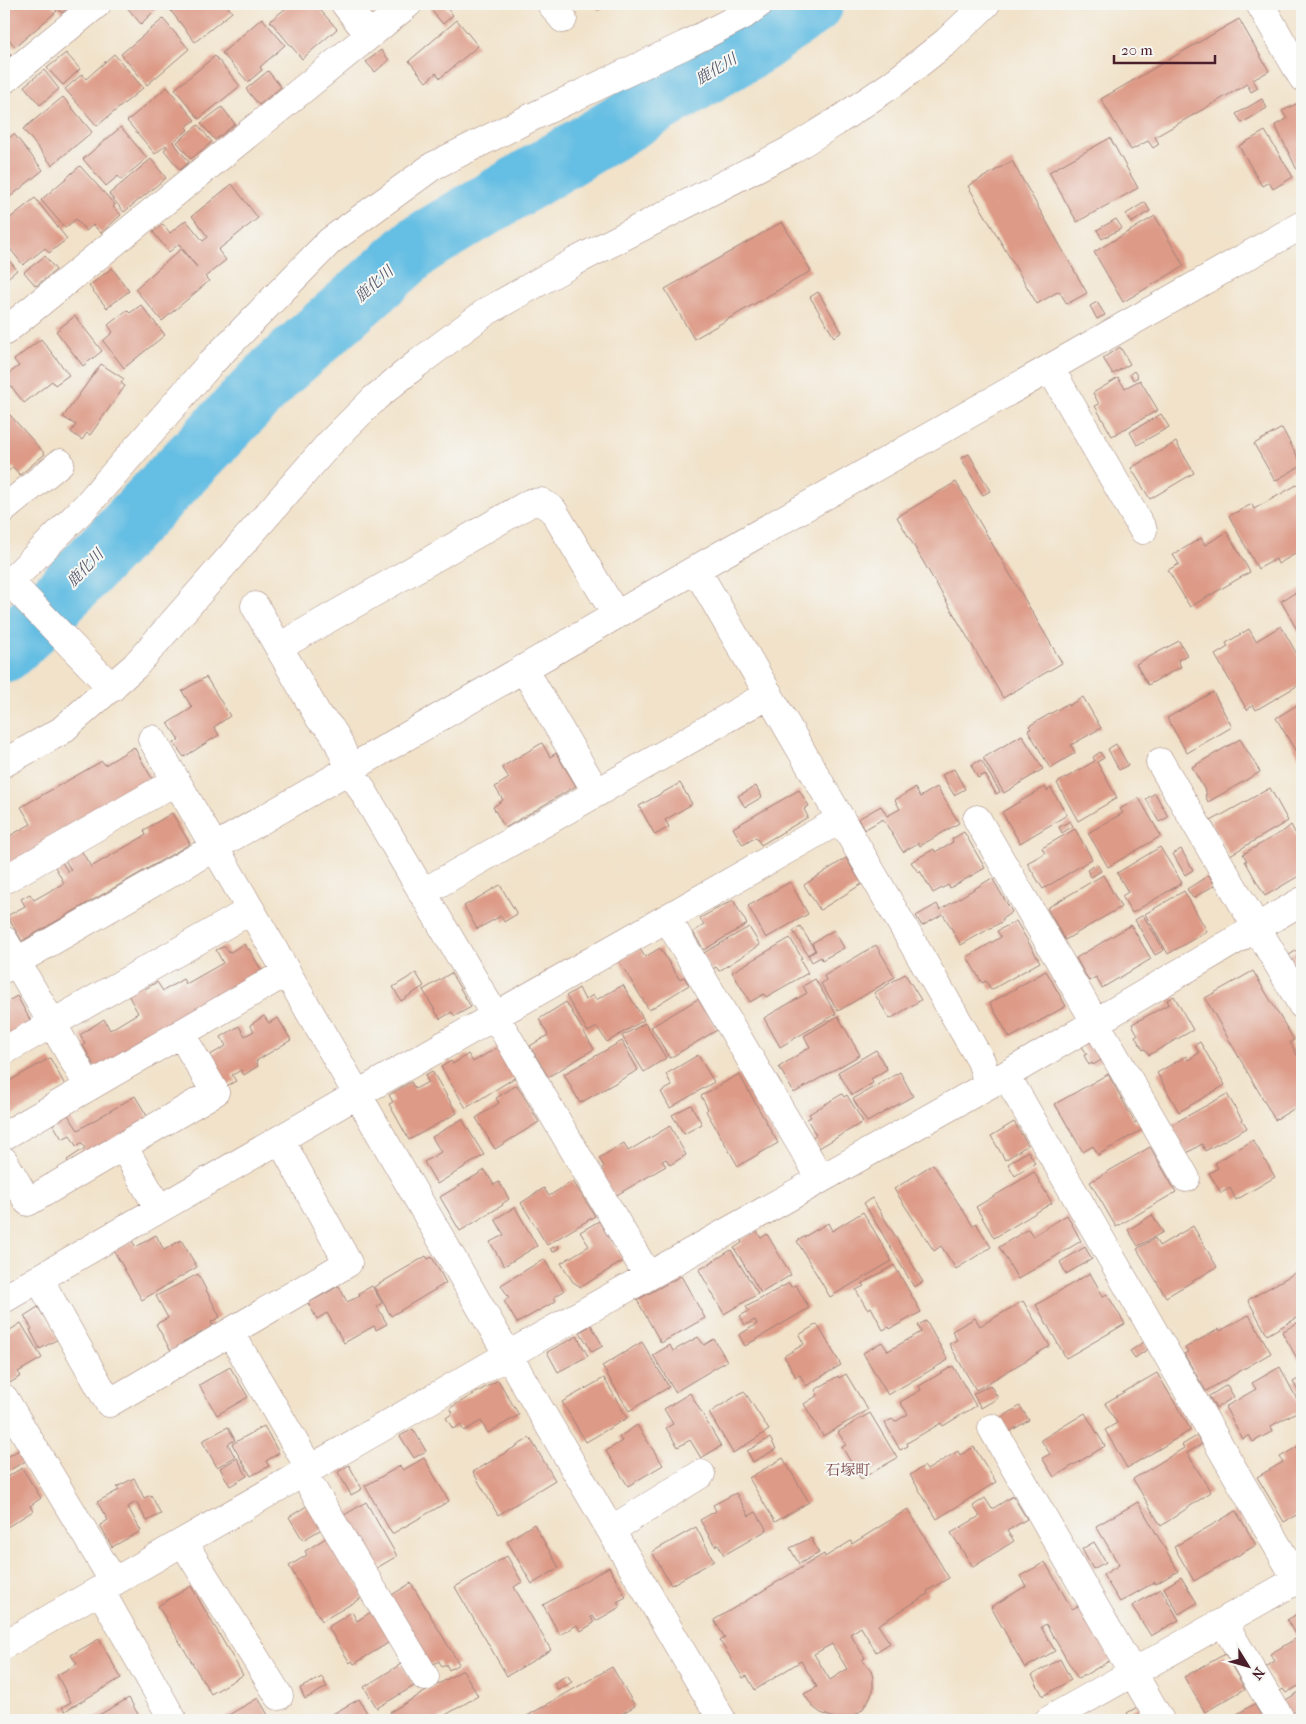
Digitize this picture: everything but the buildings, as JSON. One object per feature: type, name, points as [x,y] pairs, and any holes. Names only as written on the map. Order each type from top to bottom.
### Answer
[{"type":"street","points":[[4,80],[97,4]]},
{"type":"street","points":[[345,4],[369,34]]},
{"type":"street","points":[[4,332],[408,4]]},
{"type":"street","points":[[112,688],[7,584],[85,508],[210,364],[330,241],[433,166],[685,45],[744,15],[759,4]]},
{"type":"street","points":[[4,763],[61,731],[135,666],[329,444],[375,398],[418,363],[486,312],[576,261],[791,150],[836,122],[894,83],[946,42],[986,4]]},
{"type":"street","points":[[1260,4],[1302,77]]},
{"type":"street","points":[[89,1087],[52,1023],[8,957],[214,847],[696,569],[1302,225]]},
{"type":"street","points":[[1050,368],[1144,530]]},
{"type":"street","points":[[4,509],[60,463]]},
{"type":"street","points":[[279,647],[530,503],[541,502],[553,510],[616,615]]},
{"type":"street","points":[[696,569],[981,1061],[997,1079],[1300,1579],[1049,1720]]},
{"type":"street","points":[[254,606],[320,719],[327,723],[350,769],[494,1017],[648,1276]]},
{"type":"street","points":[[524,668],[597,793]]},
{"type":"street","points":[[422,893],[769,694]]},
{"type":"street","points":[[152,739],[508,1355],[722,1720]]},
{"type":"street","points":[[1160,762],[1302,1005]]},
{"type":"street","points":[[4,880],[176,781]]},
{"type":"street","points":[[4,1299],[358,1094],[841,819]]},
{"type":"street","points":[[977,819],[1186,1178]]},
{"type":"street","points":[[4,1645],[508,1355],[997,1079],[1302,901]]},
{"type":"street","points":[[4,1051],[250,910]]},
{"type":"street","points":[[667,918],[821,1179]]},
{"type":"street","points":[[4,1136],[287,972]]},
{"type":"street","points":[[4,1161],[28,1202],[215,1092],[181,1034]]},
{"type":"street","points":[[39,1279],[109,1403],[348,1263],[280,1139]]},
{"type":"street","points":[[123,1146],[159,1209]]},
{"type":"street","points":[[230,1332],[425,1677]]},
{"type":"street","points":[[4,1398],[107,1586],[173,1720]]},
{"type":"street","points":[[992,1428],[1160,1720]]},
{"type":"street","points":[[610,1530],[701,1474]]},
{"type":"street","points":[[183,1542],[279,1696]]},
{"type":"street","points":[[1223,1622],[1281,1720]]},
{"type":"waterway","name":"鹿化川","points":[[4,652],[30,628],[277,371],[419,245],[760,42],[813,4]]},
{"type":"district","name":"石塚町","points":[[848,1470]]}]
